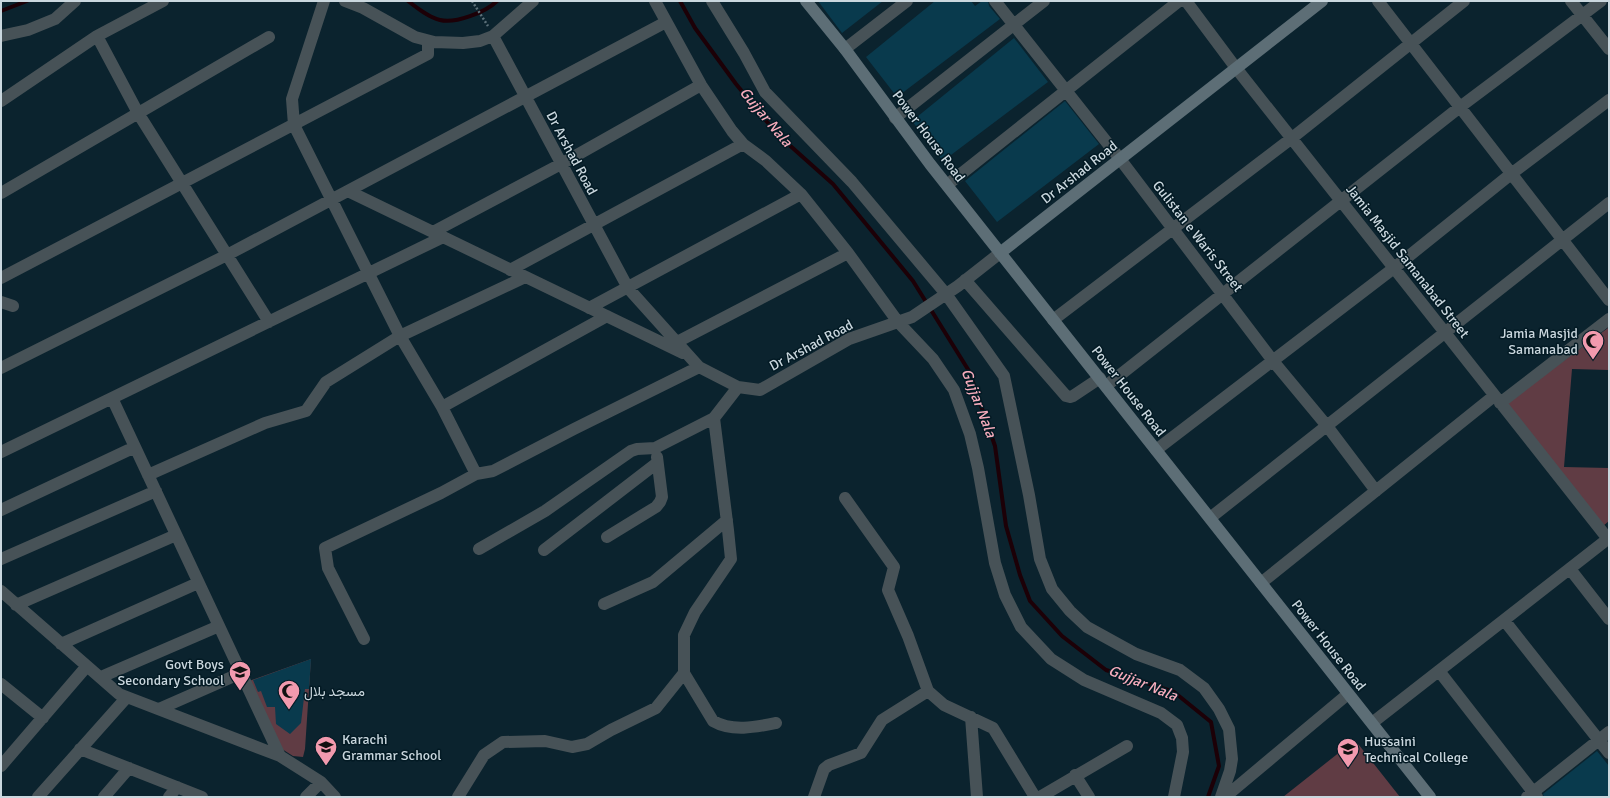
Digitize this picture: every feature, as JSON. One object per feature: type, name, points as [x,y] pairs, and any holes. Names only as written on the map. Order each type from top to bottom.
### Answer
[{"type":"street","points":[[1,36],[28,30],[55,19],[75,1]]},
{"type":"street","points":[[1,101],[97,36],[163,1]]},
{"type":"street","points":[[324,1],[292,99],[294,125],[400,336],[442,407],[476,474]]},
{"type":"street","points":[[344,1],[363,8],[415,37],[428,41],[463,43],[480,41],[490,31],[533,1]]},
{"type":"street","points":[[655,1],[701,84],[732,131],[743,144],[766,161],[801,194],[848,253],[898,322],[933,359],[954,390],[973,448],[995,563],[1005,596],[1021,627],[1051,659],[1084,680],[1161,713],[1177,725],[1182,738],[1183,752],[1174,797]]},
{"type":"street","points":[[712,1],[766,92],[852,182],[946,294],[1004,376],[1030,495],[1040,559],[1052,589],[1070,611],[1086,627],[1136,654],[1180,670],[1204,688],[1219,709],[1229,730],[1232,759],[1230,771],[1221,797]]},
{"type":"street","name":"Power House Road","points":[[806,1],[845,49],[946,185],[1430,797]]},
{"type":"street","points":[[845,49],[907,1]]},
{"type":"street","name":"Gulistan e Waris Street","points":[[995,1],[1067,90],[1172,229],[1224,294],[1273,361],[1327,426],[1376,491]]},
{"type":"street","points":[[895,118],[1044,1]]},
{"type":"street","points":[[946,185],[1179,1]]},
{"type":"street","name":"Jamia Masjid Samanabad Street","points":[[1186,1],[1236,68],[1608,539]]},
{"type":"street","name":"Dr Arshad Road","points":[[490,31],[628,288],[699,367],[738,387],[760,390],[849,339],[912,317],[936,301],[1000,253],[1322,1]]},
{"type":"street","points":[[1378,1],[1609,300]]},
{"type":"street","points":[[1053,320],[1292,138],[1464,1]]},
{"type":"street","points":[[1571,1],[1609,49]]},
{"type":"street","points":[[965,280],[1066,396],[1070,398],[1103,382],[1224,294],[1460,107],[1601,1]]},
{"type":"street","points":[[1,368],[227,255],[666,22]]},
{"type":"street","points":[[97,36],[138,113],[269,322]]},
{"type":"street","points":[[1,193],[269,37]]},
{"type":"street","points":[[1,278],[428,54],[428,41]]},
{"type":"street","points":[[1,452],[368,273],[438,235],[701,84]]},
{"type":"street","points":[[1156,450],[1394,268],[1511,174],[1609,100]]},
{"type":"street","points":[[510,270],[743,144]]},
{"type":"street","points":[[348,191],[690,356]]},
{"type":"street","points":[[589,308],[801,194]]},
{"type":"street","points":[[1210,518],[1609,202]]},
{"type":"street","points":[[677,342],[848,253]]},
{"type":"street","points":[[148,475],[265,423],[306,411],[326,382],[400,336],[525,277]]},
{"type":"street","points":[[1,302],[13,306]]},
{"type":"street","points":[[442,407],[607,316]]},
{"type":"street","points":[[1261,583],[1376,491],[1497,399],[1609,319]]},
{"type":"street","points":[[364,639],[328,568],[325,548],[441,493],[476,474],[493,471],[699,367]]},
{"type":"street","points":[[479,548],[545,511],[631,451],[637,448],[655,448],[714,418],[738,387]]},
{"type":"street","points":[[112,398],[280,756]]},
{"type":"street","points":[[714,418],[731,558],[695,612],[684,635],[684,673],[713,721],[720,725],[731,727],[754,727],[776,723]]},
{"type":"street","points":[[1,510],[135,447]]},
{"type":"street","points":[[607,537],[656,507],[660,502],[662,497],[655,448]]},
{"type":"street","points":[[544,550],[657,463]]},
{"type":"street","points":[[1,559],[156,491]]},
{"type":"street","points":[[845,498],[894,567],[888,590],[908,636],[928,691],[944,705],[993,728],[1035,797]]},
{"type":"street","points":[[604,604],[653,582],[727,520]]},
{"type":"street","points":[[16,605],[176,535]]},
{"type":"street","points":[[1372,723],[1608,539]]},
{"type":"street","points":[[1570,569],[1609,620]]},
{"type":"street","points":[[62,644],[198,583]]},
{"type":"street","points":[[1,591],[120,694],[280,756],[321,782],[335,797]]},
{"type":"street","points":[[1504,620],[1609,753]]},
{"type":"street","points":[[100,677],[219,626]]},
{"type":"street","points":[[1,766],[87,666]]},
{"type":"street","points":[[1439,671],[1532,795],[1609,732]]},
{"type":"street","points":[[159,709],[241,673]]},
{"type":"street","points":[[458,797],[484,755],[503,742],[545,741],[572,747],[587,744],[611,730],[656,708],[684,673]]},
{"type":"street","points":[[1,684],[43,718]]},
{"type":"street","points":[[814,797],[824,769],[829,765],[861,753],[882,720],[928,691]]},
{"type":"street","points":[[1225,797],[1348,694]]},
{"type":"street","points":[[38,797],[127,696]]},
{"type":"street","points":[[971,717],[977,797]]},
{"type":"street","points":[[1040,797],[1075,775],[1127,746]]},
{"type":"street","points":[[80,749],[202,797]]},
{"type":"street","points":[[104,797],[129,768]]},
{"type":"street","points":[[1075,775],[1089,797]]},
{"type":"street","points":[[306,797],[321,782]]},
{"type":"street","points":[[169,797],[177,787]]},
{"type":"path","points":[[472,1],[490,31]]},
{"type":"shaded area","points":[[1608,328],[1609,370],[1572,369],[1564,467],[1609,468],[1609,521],[1603,526],[1505,404]]},
{"type":"shaded area","points":[[311,659],[305,749],[303,757],[293,756],[282,749],[249,681]]},
{"type":"shaded area","name":"Hussaini Technical College","points":[[1355,740],[1400,797],[1283,797]]},
{"type":"building","points":[[818,1],[883,1],[842,33]]},
{"type":"building","points":[[935,1],[971,1],[975,6],[982,1],[988,1],[989,6],[1000,19],[897,97],[866,57]]},
{"type":"building","points":[[1014,38],[1048,82],[943,161],[912,121]]},
{"type":"building","points":[[1065,101],[1099,144],[997,222],[965,181]]},
{"type":"building","points":[[311,659],[309,689],[305,689],[301,723],[290,734],[276,724],[275,707],[267,707],[261,691],[258,692],[253,680]]},
{"type":"building","points":[[1597,751],[1609,766],[1609,797],[1544,797],[1543,794]]},
{"type":"waterway","name":"Gujjar Nala","points":[[1,11],[27,1]]},
{"type":"waterway","name":"Gujjar Nala","points":[[408,1],[431,17],[446,21],[462,19],[478,13],[497,1]]},
{"type":"waterway","name":"Gujjar Nala","points":[[680,1],[695,28],[736,84],[777,134],[833,184],[913,281],[969,371],[995,446],[1006,526],[1020,575],[1030,601],[1062,636],[1106,670],[1174,692],[1211,722],[1219,766],[1208,797]]},
{"type":"place","name":"Jamia Masjid Samanabad","points":[[1593,360]]},
{"type":"place","name":"Govt Boys Secondary School","points":[[240,692]]},
{"type":"place","name":"مسجد بلال","points":[[289,710]]},
{"type":"place","name":"Karachi Grammar School","points":[[326,766]]},
{"type":"place","name":"Hussaini Technical College","points":[[1348,768]]}]
